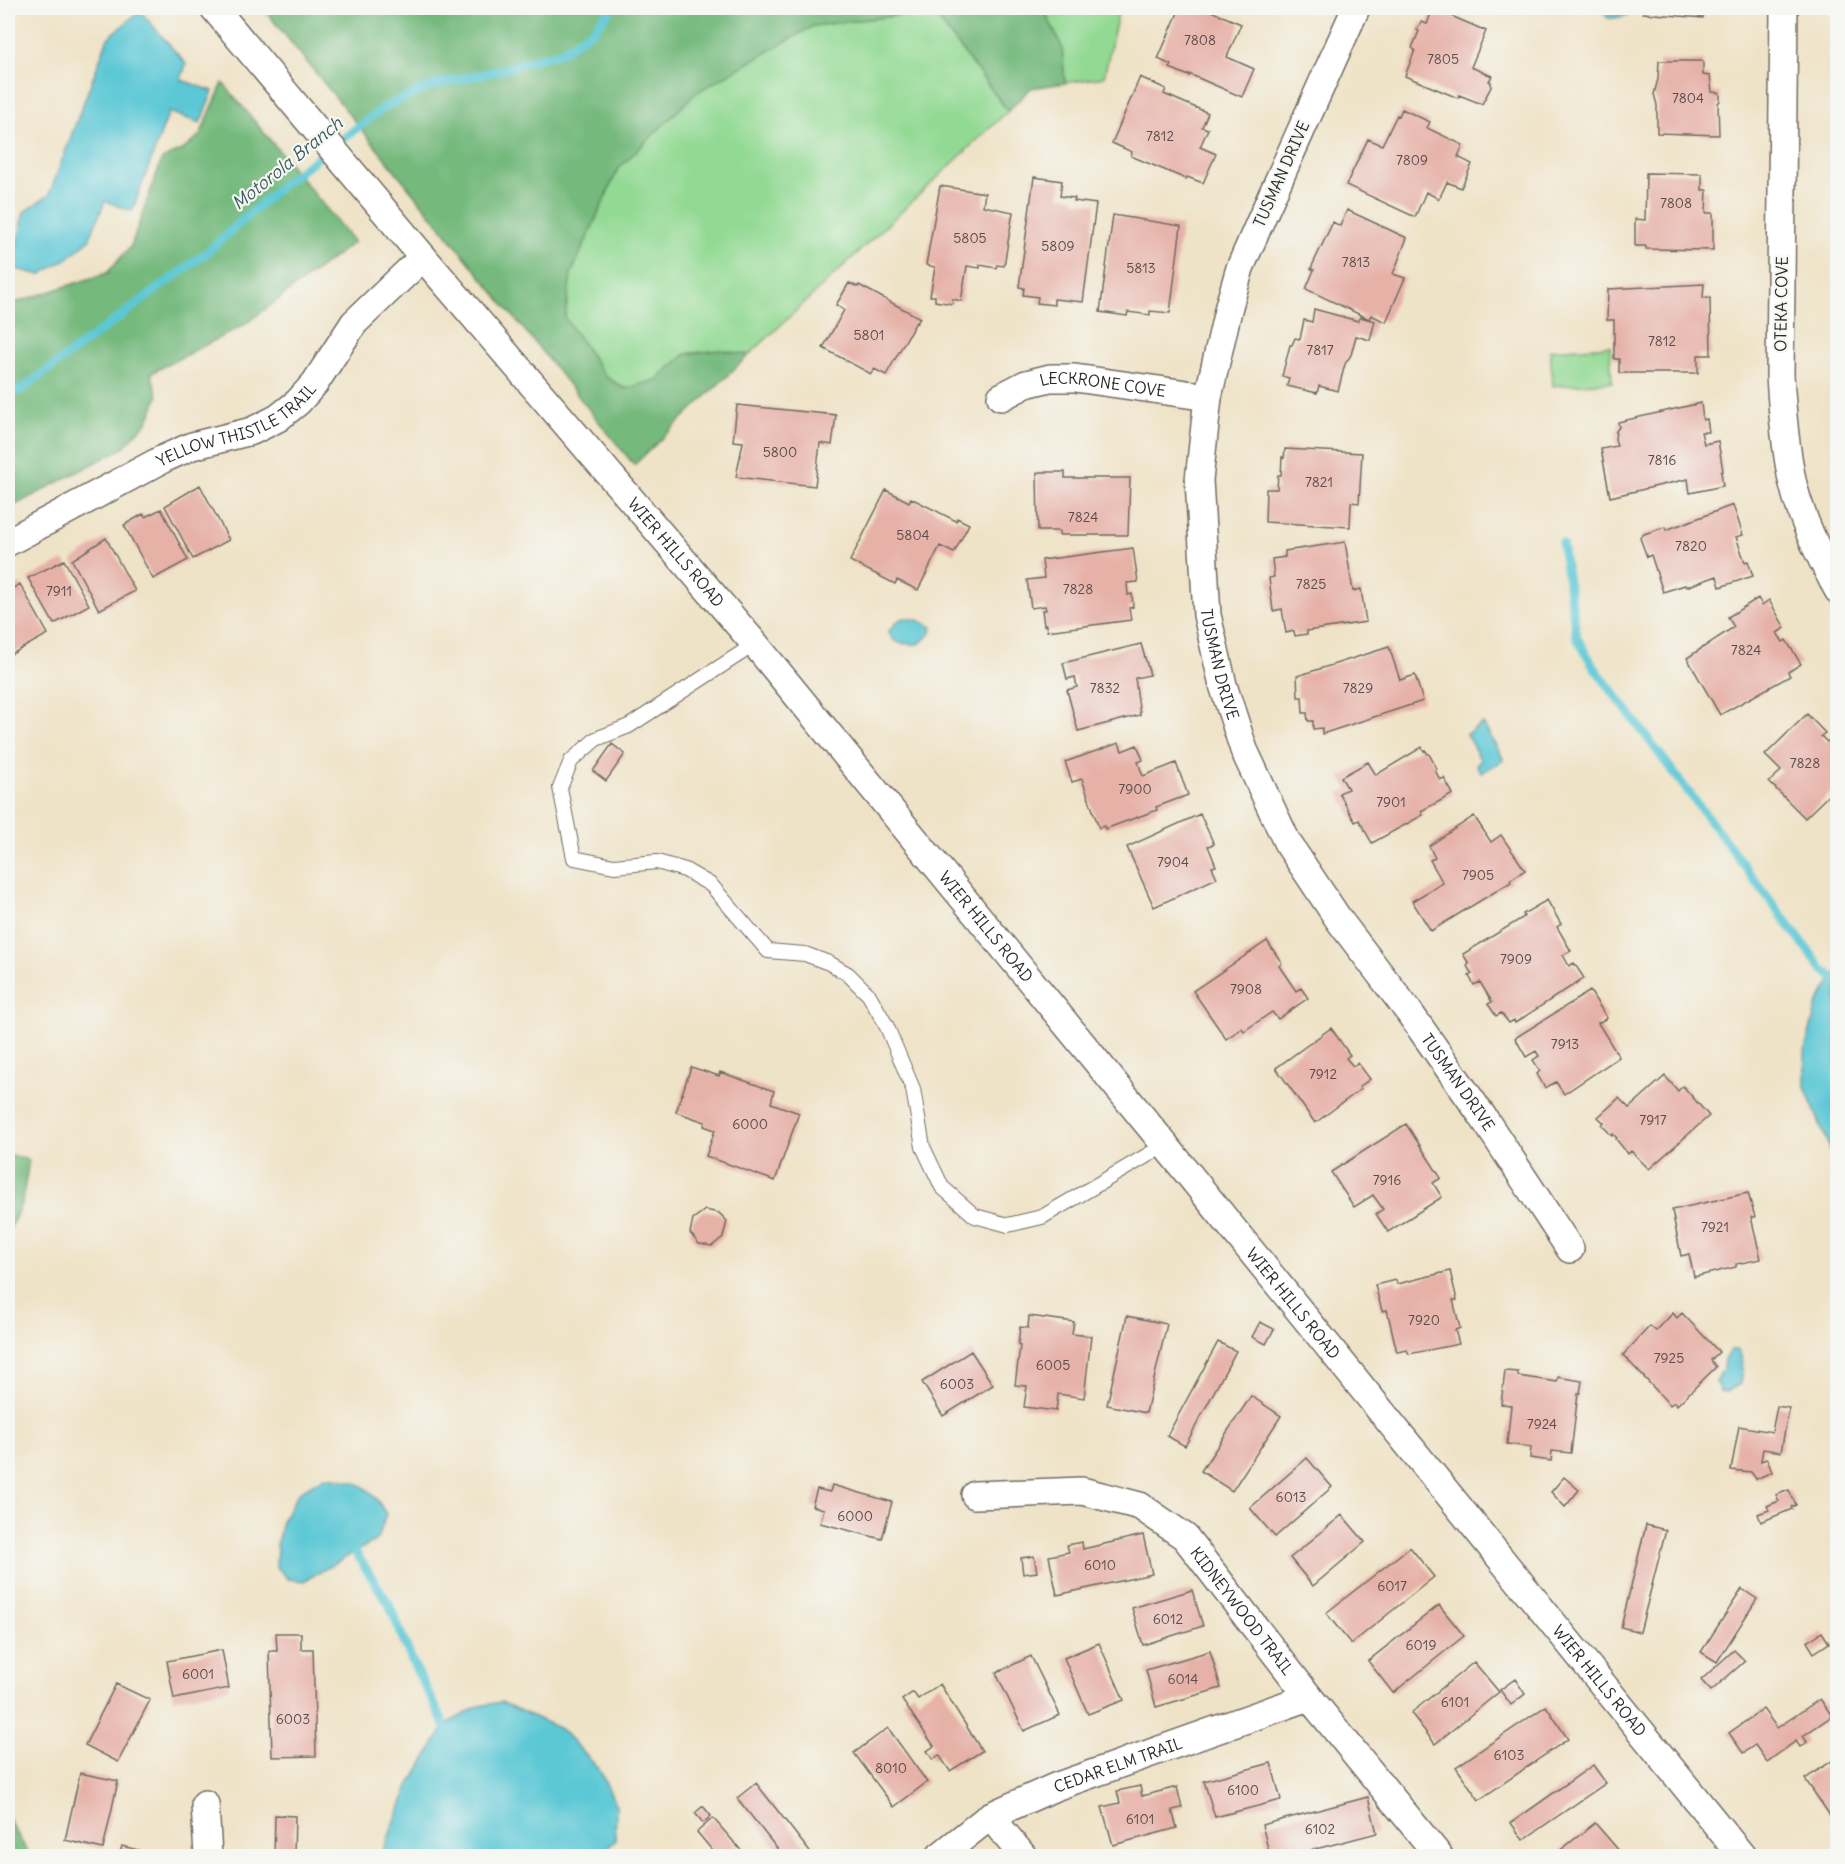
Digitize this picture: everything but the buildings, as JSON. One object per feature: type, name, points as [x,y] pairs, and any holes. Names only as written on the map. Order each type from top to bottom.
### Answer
[{"type":"street","name":"WIER HILLS ROAD","points":[[214,8],[423,257],[755,644],[1166,1145],[1743,1857]]},
{"type":"street","name":"TUSMAN DRIVE","points":[[1356,8],[1240,268],[1229,306],[1209,397],[1199,480],[1207,615],[1223,685],[1244,750],[1287,842],[1339,920],[1483,1117],[1570,1249]]},
{"type":"street","name":"OTEKA COVE","points":[[1784,8],[1780,375],[1784,425],[1792,480],[1804,519],[1821,559],[1838,590]]},
{"type":"street","name":"YELLOW THISTLE TRAIL","points":[[8,542],[192,446],[252,431],[278,418],[298,402],[315,383],[354,323],[423,257]]},
{"type":"street","name":"LECKRONE COVE","points":[[1000,397],[1026,384],[1050,378],[1075,378],[1209,397]]},
{"type":"street","name":"KIDNEYWOOD TRAIL","points":[[975,1495],[1082,1491],[1140,1506],[1185,1537],[1309,1697],[1439,1857]]},
{"type":"street","name":"CEDAR ELM TRAIL","points":[[940,1857],[990,1816],[1055,1787],[1309,1697]]},
{"type":"street","points":[[205,1804],[208,1857]]},
{"type":"street","points":[[990,1816],[1023,1857]]},
{"type":"lane","points":[[755,644],[628,726],[596,739],[571,761],[561,788],[574,858],[614,866],[657,862],[685,870],[711,885],[768,951],[805,954],[829,963],[848,974],[868,995],[887,1027],[913,1089],[923,1147],[942,1187],[975,1216],[1008,1225],[1042,1217],[1166,1145]]},
{"type":"green space","points":[[263,8],[1045,8],[1062,47],[1065,83],[1031,88],[1008,111],[936,16],[916,13],[813,26],[697,92],[618,169],[571,274],[565,318],[606,377],[625,389],[656,380],[686,354],[720,350],[749,355],[634,465]]},
{"type":"green space","points":[[1045,8],[1119,8],[1104,77],[1065,83],[1062,47]]},
{"type":"green space","points":[[916,13],[936,16],[1008,111],[749,355],[720,350],[686,354],[656,380],[626,389],[606,377],[565,318],[571,274],[618,169],[697,92],[813,26]]},
{"type":"green space","points":[[223,83],[354,242],[244,325],[151,373],[158,396],[148,421],[123,448],[8,509],[8,305],[107,273],[131,246],[162,159],[184,149],[200,135]]},
{"type":"green space","points":[[1610,346],[1612,382],[1553,386],[1550,350]]},
{"type":"green space","points":[[8,1154],[29,1160],[22,1202],[8,1233]]},
{"type":"green space","points":[[8,1818],[30,1856],[8,1856]]},
{"type":"water","points":[[1602,8],[1632,8],[1632,13],[1608,18],[1601,10]]},
{"type":"water","points":[[140,11],[186,64],[181,80],[213,91],[200,123],[169,112],[132,211],[105,201],[89,240],[68,258],[40,275],[12,268],[24,212],[49,195],[108,38]]},
{"type":"water","points":[[905,618],[918,620],[932,627],[931,633],[919,644],[896,642],[890,636],[889,631],[899,620]]},
{"type":"water","points":[[1483,724],[1504,760],[1481,773],[1476,764],[1481,761],[1466,734]]},
{"type":"water","points":[[1837,972],[1837,1166],[1805,1087],[1805,1050],[1817,1004]]},
{"type":"water","points":[[1731,1350],[1737,1350],[1742,1358],[1740,1384],[1726,1392],[1720,1392],[1716,1382],[1723,1369],[1724,1359]]},
{"type":"water","points":[[325,1477],[355,1482],[374,1496],[386,1514],[378,1539],[304,1581],[288,1579],[276,1566],[277,1544],[282,1521],[299,1492]]},
{"type":"water","points":[[501,1702],[561,1729],[599,1769],[616,1805],[615,1841],[599,1856],[381,1856],[409,1786],[446,1724],[479,1706]]},
{"type":"waterway","name":"Motorola Branch","points":[[8,395],[22,389],[206,253],[283,184],[386,106],[431,86],[504,69],[561,52],[593,30],[612,8]]},
{"type":"waterway","points":[[1562,544],[1577,638],[1594,667],[1822,969],[1838,981]]},
{"type":"waterway","points":[[355,1552],[389,1604],[412,1661],[449,1733]]}]
